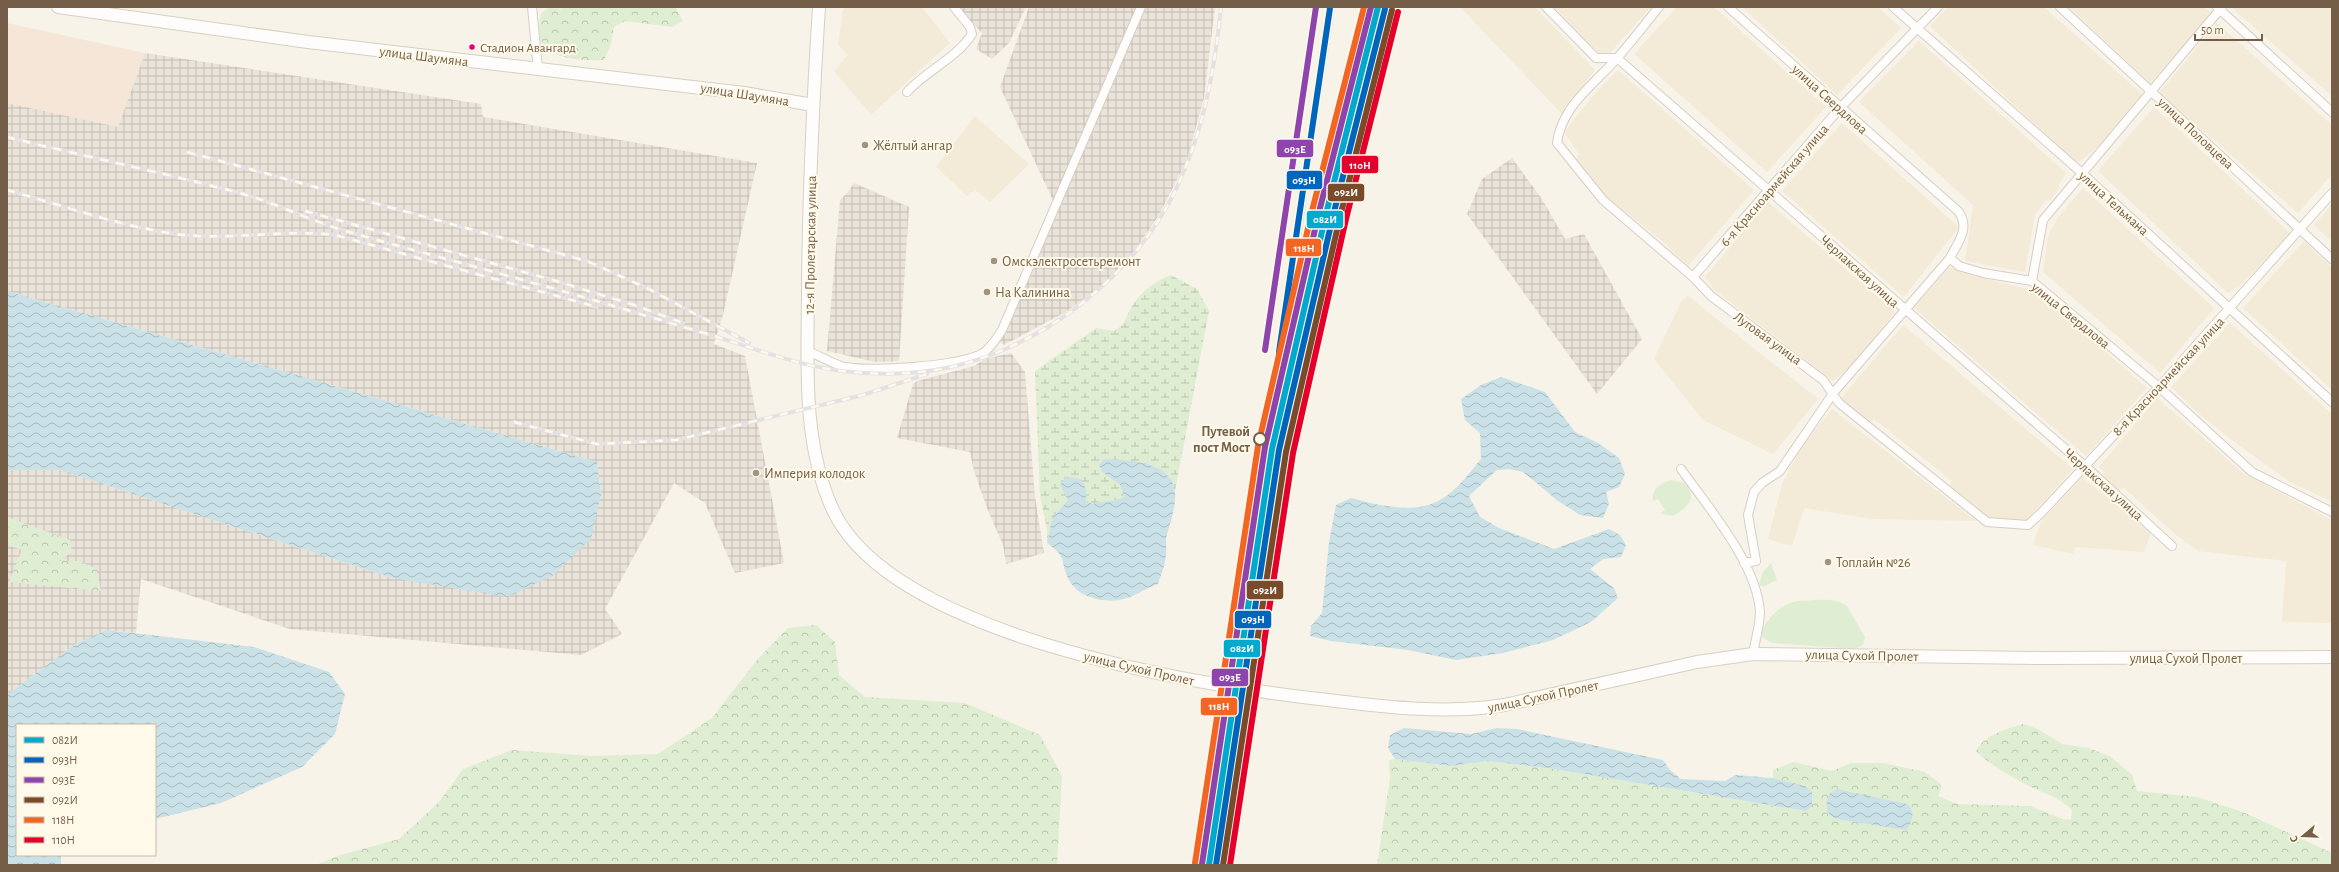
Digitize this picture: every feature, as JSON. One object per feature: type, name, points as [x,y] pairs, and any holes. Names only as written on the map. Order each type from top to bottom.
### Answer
[{"type":"main road","name":"улица Шаумяна","points":[[58,7],[279,38],[744,93],[813,105]]},
{"type":"main road","name":"12-я Пролетарская улица","points":[[819,7],[813,105],[808,407],[822,481]]},
{"type":"main road","name":"улица Сухой Пролет","points":[[822,481],[832,509],[850,537],[875,563],[906,585],[993,626],[1076,653],[1165,675],[1249,691],[1381,706],[1461,710],[1504,705],[1696,662],[1753,654],[2034,658],[2332,657]]},
{"type":"street","points":[[532,7],[538,69]]},
{"type":"street","points":[[907,92],[930,71],[947,61],[972,34],[970,27],[954,7]]},
{"type":"street","points":[[808,351],[842,366],[874,369],[947,363],[981,354],[991,348],[1002,330],[1140,7]]},
{"type":"street","points":[[1546,7],[1596,58],[1617,58],[1659,7]]},
{"type":"street","name":"улица Свердлова","points":[[1728,7],[1840,108],[1959,212],[1965,221],[1964,229],[1950,258],[1959,266],[1983,273],[2032,281],[2159,387],[2252,472],[2332,512]]},
{"type":"street","name":"улица Тельмана","points":[[1893,7],[2082,173],[2332,402]]},
{"type":"street","name":"6-я Красноармейская улица","points":[[1693,277],[1770,191],[1840,108],[1918,30],[1938,7]]},
{"type":"street","name":"улица Половцева","points":[[2060,7],[2332,259]]},
{"type":"street","points":[[2032,281],[2042,220],[2220,8],[2332,112]]},
{"type":"street","name":"Луговая улица","points":[[1617,58],[1574,101],[1559,128],[1557,143],[1603,200],[1693,277],[1711,296],[1782,350],[1794,356],[1823,380],[1834,392],[1839,403],[1987,522]]},
{"type":"street","name":"Черлакская улица","points":[[1617,58],[1905,311],[2085,466],[2172,546]]},
{"type":"street","name":"8-я Красноармейская улица","points":[[1987,522],[2028,525],[2159,387],[2332,193]]},
{"type":"street","points":[[1744,563],[1756,561],[1748,515],[1754,492],[1762,483],[1780,471],[1834,392],[1950,258]]},
{"type":"street","points":[[1681,469],[1732,541],[1744,563],[1760,612],[1753,654]]},
{"type":"shaded area","points":[[846,7],[922,7],[950,43],[871,115],[834,71],[848,55],[838,45],[843,10]]},
{"type":"shaded area","points":[[958,7],[1026,7],[1009,43],[992,59],[976,49],[982,33]]},
{"type":"shaded area","points":[[1029,7],[1215,7],[1204,98],[1187,160],[1159,215],[1131,256],[1095,291],[1064,313],[1004,345],[999,341],[1007,331],[1057,209],[1000,87]]},
{"type":"shaded area","points":[[1460,7],[1535,7],[1595,70],[1562,114]]},
{"type":"shaded area","points":[[1554,7],[1651,7],[1611,52],[1599,53]]},
{"type":"shaded area","points":[[1677,7],[1714,7],[1826,107],[1767,172],[1634,54]]},
{"type":"shaded area","points":[[1742,7],[1878,7],[1901,28],[1837,95]]},
{"type":"shaded area","points":[[1948,7],[2044,7],[2142,94],[2098,146],[2077,164],[1930,26]]},
{"type":"shaded area","points":[[2069,7],[2204,7],[2211,13],[2198,30],[2150,83]]},
{"type":"shaded area","points":[[2231,7],[2332,7],[2332,96]]},
{"type":"shaded area","points":[[7,23],[145,53],[118,127],[7,103]]},
{"type":"shaded area","points":[[2217,23],[2332,125],[2332,174],[2298,213],[2159,93]]},
{"type":"shaded area","points":[[1919,41],[2066,173],[2058,185],[2060,187],[2050,201],[2047,199],[2035,214],[2025,272],[1965,261],[1973,205],[1859,102]]},
{"type":"shaded area","points":[[145,53],[481,104],[483,117],[757,163],[723,315],[714,344],[745,356],[784,563],[735,573],[705,503],[674,483],[605,609],[622,634],[581,655],[290,629],[141,579],[136,633],[107,630],[75,644],[7,695],[7,470],[59,470],[392,578],[601,494],[597,462],[7,291],[7,103],[118,127]]},
{"type":"shaded area","points":[[1618,70],[1754,190],[1688,266],[1661,240],[1597,190],[1574,162],[1579,154],[1564,132],[1597,91]]},
{"type":"shaded area","points":[[2154,107],[2290,233],[2243,283],[2228,293],[2098,171]]},
{"type":"shaded area","points":[[975,116],[1029,164],[990,202],[975,190],[967,196],[936,167]]},
{"type":"shaded area","points":[[1842,123],[1959,227],[1904,297],[1782,191]]},
{"type":"shaded area","points":[[1512,158],[1542,199],[1565,239],[1584,234],[1642,339],[1597,394],[1467,214],[1482,179]]},
{"type":"shaded area","points":[[854,183],[909,207],[899,361],[875,362],[827,351],[840,200]]},
{"type":"shaded area","points":[[2083,188],[2214,308],[2160,373],[2043,272],[2048,235],[2059,216]]},
{"type":"shaded area","points":[[1768,202],[1895,312],[1851,366],[1833,381],[1713,289],[1705,277]]},
{"type":"shaded area","points":[[2332,204],[2332,242],[2314,225]]},
{"type":"shaded area","points":[[2304,241],[2332,267],[2332,390],[2243,308]]},
{"type":"shaded area","points":[[1950,267],[1974,276],[2036,291],[2147,388],[2086,456],[1914,308]]},
{"type":"shaded area","points":[[1688,296],[1818,399],[1773,454],[1703,420],[1654,359],[1681,302]]},
{"type":"shaded area","points":[[2230,323],[2332,414],[2332,502],[2290,482],[2237,444],[2198,413],[2171,387]]},
{"type":"shaded area","points":[[1903,325],[2073,469],[2025,522],[1987,520],[1948,487],[1952,481],[1874,419],[1871,422],[1841,398]]},
{"type":"shaded area","points":[[1011,353],[1025,372],[1035,497],[1044,553],[1006,564],[1003,545],[987,508],[974,471],[970,452],[897,438],[913,384],[917,381],[974,366],[985,359]]},
{"type":"shaded area","points":[[2157,398],[2243,473],[2332,520],[2332,623],[2282,622],[2286,561],[2198,551],[2175,534],[2123,487],[2119,492],[2101,476],[2105,472],[2099,467]]},
{"type":"shaded area","points":[[1832,409],[1976,521],[1872,519],[1804,508],[1792,546],[1768,539],[1782,484],[1802,446]]},
{"type":"shaded area","points":[[2082,477],[2151,533],[2144,552],[2075,547],[2073,554],[2033,545],[2041,522]]},
{"type":"green space","points":[[550,7],[560,9],[564,7],[675,7],[683,21],[672,27],[625,21],[614,27],[611,44],[604,60],[574,59],[553,53],[545,47],[540,39],[539,27],[541,13]]},
{"type":"green space","points":[[1171,275],[1197,289],[1209,311],[1175,491],[1168,475],[1102,472],[1120,485],[1124,497],[1116,500],[1092,504],[1086,500],[1086,489],[1060,485],[1068,500],[1052,518],[1047,543],[1047,529],[1040,496],[1035,371],[1096,328],[1114,331],[1123,323],[1131,308],[1143,292],[1159,280]]},
{"type":"green space","points":[[1670,480],[1685,483],[1691,494],[1690,502],[1687,506],[1673,516],[1660,513],[1665,510],[1658,499],[1653,501],[1653,494],[1657,488]]},
{"type":"green space","points":[[7,517],[70,540],[72,552],[59,561],[78,561],[97,569],[101,591],[9,582],[22,550],[7,545]]},
{"type":"green space","points":[[1771,563],[1777,580],[1763,587],[1759,584],[1763,572]]},
{"type":"green space","points":[[1830,600],[1847,606],[1865,637],[1863,645],[1854,649],[1772,643],[1762,637],[1761,632],[1771,616],[1785,605],[1797,601]]},
{"type":"green space","points":[[816,625],[835,642],[839,675],[865,697],[965,703],[1040,735],[1062,776],[1057,865],[318,864],[340,855],[399,839],[439,802],[463,769],[512,750],[592,756],[658,754],[712,718],[756,661],[788,628]]},
{"type":"green space","points":[[2023,724],[2038,729],[2062,744],[2089,748],[2111,757],[2132,775],[2137,791],[2197,797],[2243,812],[2332,853],[2332,865],[1377,865],[1390,778],[1389,760],[1395,759],[1451,766],[1488,761],[1554,769],[1806,811],[1805,786],[1773,778],[1773,770],[1793,762],[1832,771],[1851,763],[1883,763],[1925,772],[1942,785],[1938,796],[1957,804],[2030,806],[2065,820],[2071,819],[2072,810],[2061,801],[2029,786],[1994,766],[1976,751],[1985,740],[1996,733]]},
{"type":"water","points":[[7,291],[597,462],[601,494],[591,539],[551,577],[507,597],[392,578],[59,470],[7,470]]},
{"type":"water","points":[[1501,377],[1545,392],[1575,432],[1598,443],[1619,458],[1625,474],[1619,487],[1606,492],[1609,504],[1603,518],[1580,515],[1558,501],[1523,472],[1509,469],[1497,470],[1469,496],[1480,517],[1499,528],[1554,549],[1609,529],[1620,535],[1626,545],[1621,557],[1603,559],[1590,569],[1614,588],[1618,598],[1591,622],[1553,640],[1503,653],[1456,660],[1408,650],[1331,641],[1310,636],[1311,626],[1322,613],[1329,542],[1336,505],[1351,498],[1391,507],[1412,508],[1431,504],[1446,496],[1459,485],[1481,459],[1480,433],[1465,420],[1461,399],[1481,385]]},
{"type":"water","points":[[1104,459],[1125,460],[1147,464],[1158,468],[1166,474],[1172,482],[1175,492],[1172,519],[1166,537],[1166,552],[1163,570],[1158,584],[1128,598],[1109,601],[1093,598],[1079,591],[1073,586],[1066,573],[1061,556],[1047,543],[1052,518],[1068,500],[1060,485],[1066,477],[1081,479],[1086,489],[1086,500],[1092,504],[1116,500],[1124,497],[1120,485],[1102,472],[1099,465]]},
{"type":"water","points":[[107,630],[254,647],[329,672],[345,694],[335,734],[302,767],[221,803],[156,819],[156,724],[16,724],[16,856],[61,856],[61,865],[7,865],[7,695],[75,644]]},
{"type":"water","points":[[1404,728],[1471,734],[1497,728],[1517,729],[1663,760],[1670,770],[1681,779],[1725,781],[1735,775],[1773,778],[1805,786],[1812,792],[1812,806],[1806,811],[1554,769],[1488,761],[1451,766],[1395,759],[1388,748],[1390,735]]},
{"type":"water","points":[[1837,789],[1907,804],[1912,810],[1912,820],[1907,830],[1836,819],[1829,814],[1827,805],[1829,794]]},
{"type":"railway","points":[[7,137],[236,192],[262,200],[339,229],[576,295],[808,365],[841,371],[868,373],[896,374],[924,372],[951,367],[986,357],[1021,342],[1054,323],[1085,301],[1113,276],[1139,248],[1160,217],[1178,185],[1195,142],[1212,75],[1221,7]]},
{"type":"railway","points":[[1272,449],[1308,173],[1333,7]]},
{"type":"railway","points":[[187,152],[587,261],[649,289],[749,343]]},
{"type":"railway","points":[[7,190],[117,222],[162,232],[203,236],[297,233],[335,235],[597,307]]},
{"type":"railway","points":[[305,211],[556,281],[631,304],[683,323]]},
{"type":"railway","points":[[514,422],[597,444],[676,440],[863,395],[927,374]]},
{"type":"transit line","name":"093Е","points":[[1265,350],[1316,7]]},
{"type":"transit line","name":"118Н","points":[[1195,863],[1258,446],[1312,211],[1364,7]]},
{"type":"transit line","name":"093Е","points":[[1202,864],[1265,447],[1319,212],[1371,7]]},
{"type":"transit line","name":"082И","points":[[1209,865],[1272,449],[1326,214],[1378,7]]},
{"type":"transit line","name":"093Н","points":[[1279,352],[1330,8]]},
{"type":"transit line","name":"093Н","points":[[1216,865],[1279,450],[1333,216],[1385,9]]},
{"type":"transit line","name":"092И","points":[[1223,865],[1286,452],[1340,217],[1392,10]]},
{"type":"transit line","name":"110Н","points":[[1230,865],[1293,453],[1346,219],[1398,12]]},
{"type":"place","name":"Стадион Авангард","points":[[472,47]]},
{"type":"place","name":"Жёлтый ангар","points":[[865,145]]},
{"type":"place","name":"Омскэлектросетьремонт","points":[[994,261]]},
{"type":"place","name":"На Калинина","points":[[987,292]]},
{"type":"place","name":"Путевой пост Мост","points":[[1260,439]]},
{"type":"place","name":"Империя колодок","points":[[756,473]]},
{"type":"place","name":"Топлайн №26","points":[[1828,562]]}]
